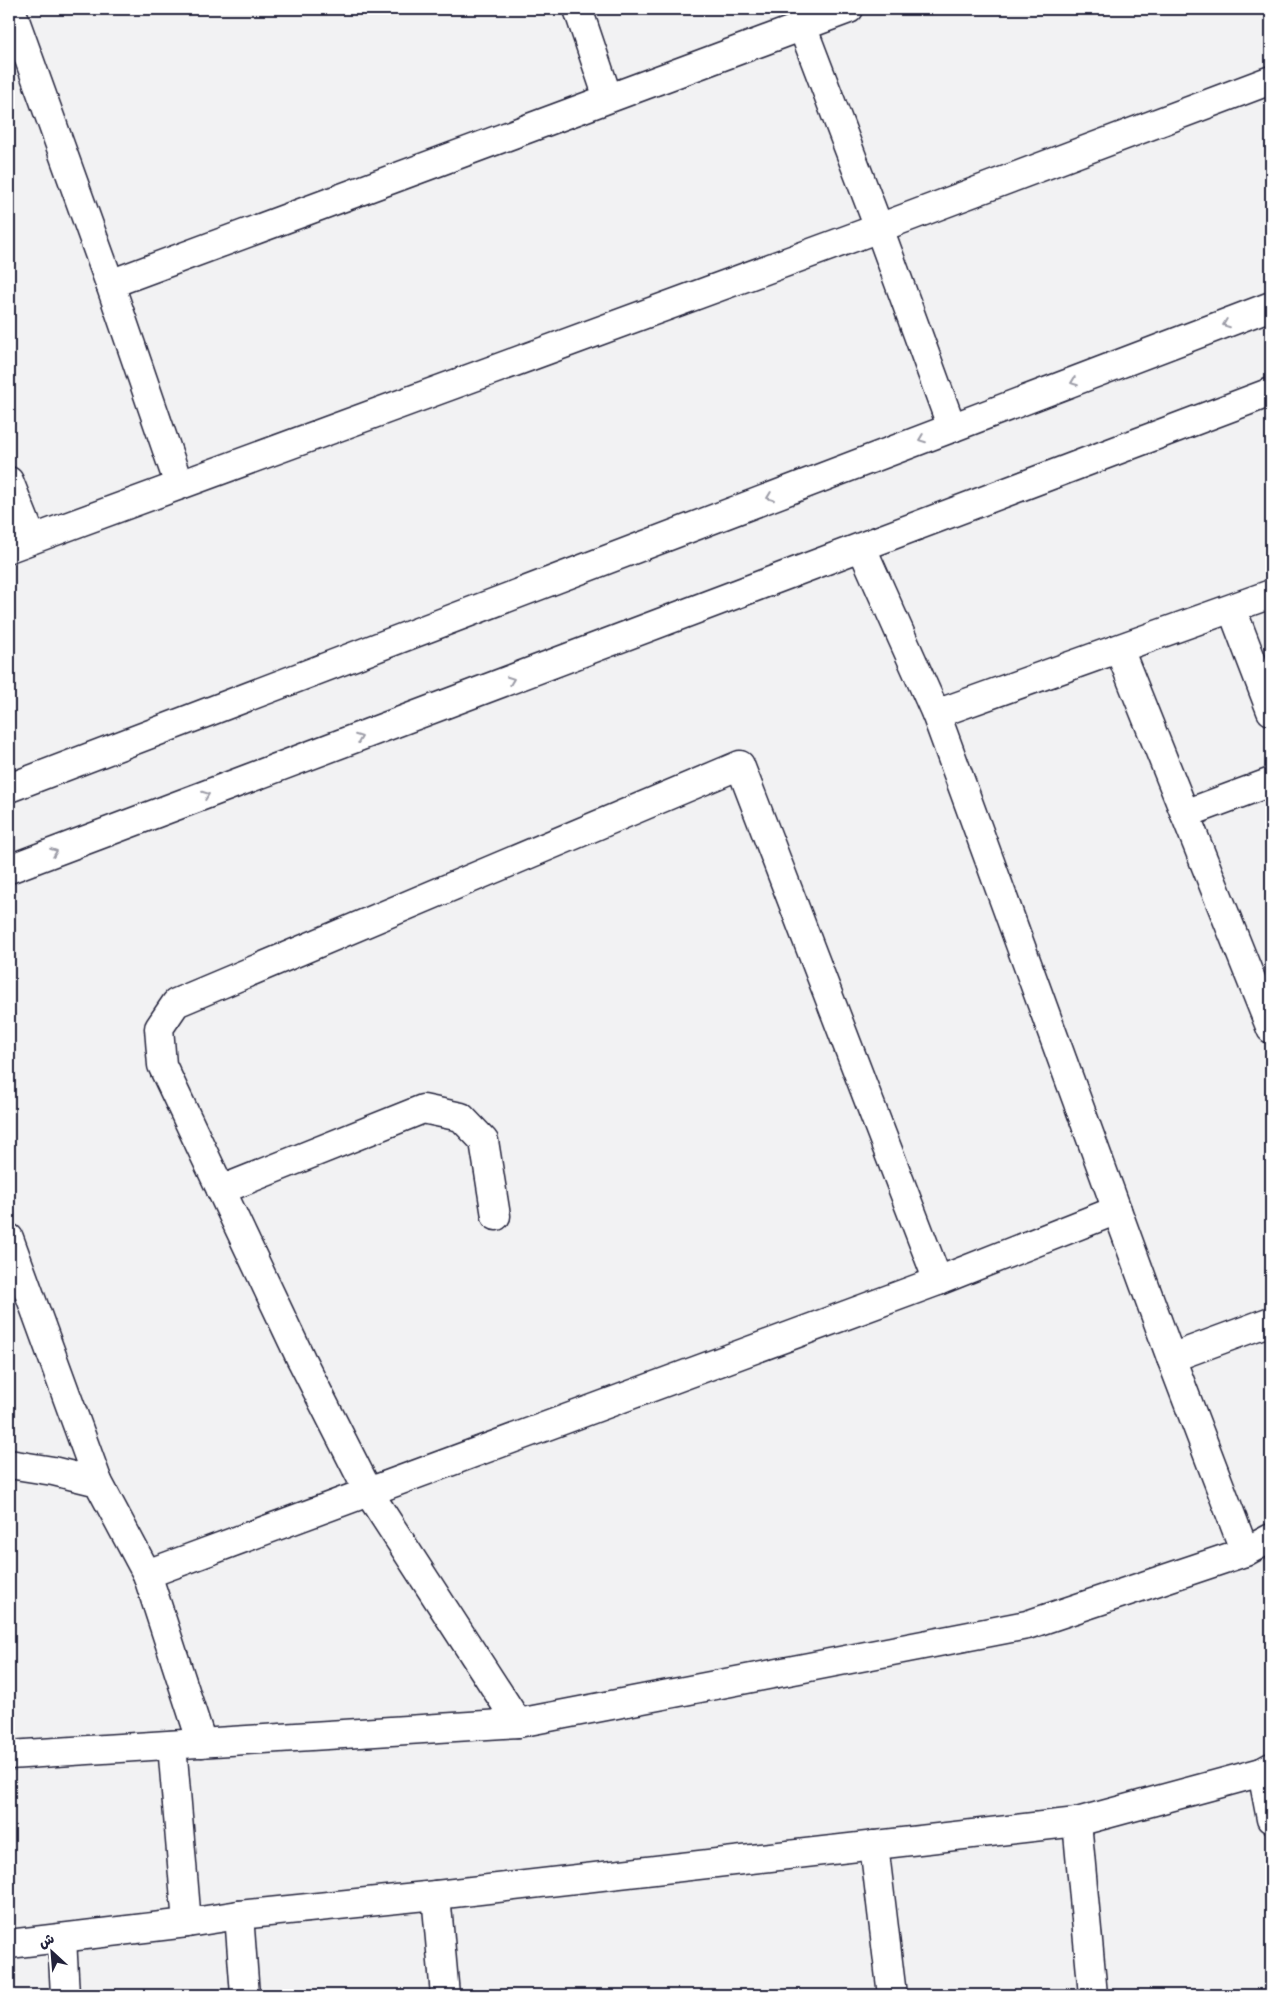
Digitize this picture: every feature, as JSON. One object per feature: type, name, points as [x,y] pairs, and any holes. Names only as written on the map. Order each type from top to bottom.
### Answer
[{"type":"street","points":[[10,9],[110,284],[179,485]]},
{"type":"street","points":[[578,9],[608,98]]},
{"type":"street","points":[[110,284],[849,9]]},
{"type":"street","points":[[802,26],[879,228],[952,428]]},
{"type":"street","points":[[9,480],[20,543],[879,228],[1271,80]]},
{"type":"street","points":[[9,788],[1271,306]]},
{"type":"street","points":[[9,869],[1271,392]]},
{"type":"street","points":[[862,548],[936,714],[1171,1358],[1245,1552]]},
{"type":"street","points":[[936,714],[1271,594]]},
{"type":"street","points":[[1232,609],[1271,711]]},
{"type":"street","points":[[1119,649],[1271,1029]]},
{"type":"street","points":[[518,1723],[369,1493],[301,1359],[162,1065],[159,1028],[176,1003],[740,765],[938,1281]]},
{"type":"street","points":[[1185,814],[1271,782]]},
{"type":"street","points":[[221,1190],[423,1109],[461,1117],[484,1141],[496,1216]]},
{"type":"street","points":[[147,1574],[938,1281],[1117,1210]]},
{"type":"street","points":[[9,1238],[98,1482],[147,1574],[202,1743]]},
{"type":"street","points":[[1171,1358],[1271,1321]]},
{"type":"street","points":[[9,1464],[53,1471],[98,1482]]},
{"type":"street","points":[[9,1755],[518,1723],[1027,1625],[1245,1552],[1271,1538]]},
{"type":"street","points":[[172,1745],[187,1923]]},
{"type":"street","points":[[9,1944],[239,1915],[436,1895],[1077,1822],[1266,1770],[1271,1819]]},
{"type":"street","points":[[1077,1822],[1093,1995]]},
{"type":"street","points":[[874,1845],[892,1995]]},
{"type":"street","points":[[436,1895],[445,1995]]},
{"type":"street","points":[[239,1915],[245,1995]]},
{"type":"street","points":[[62,1938],[65,1995]]}]
